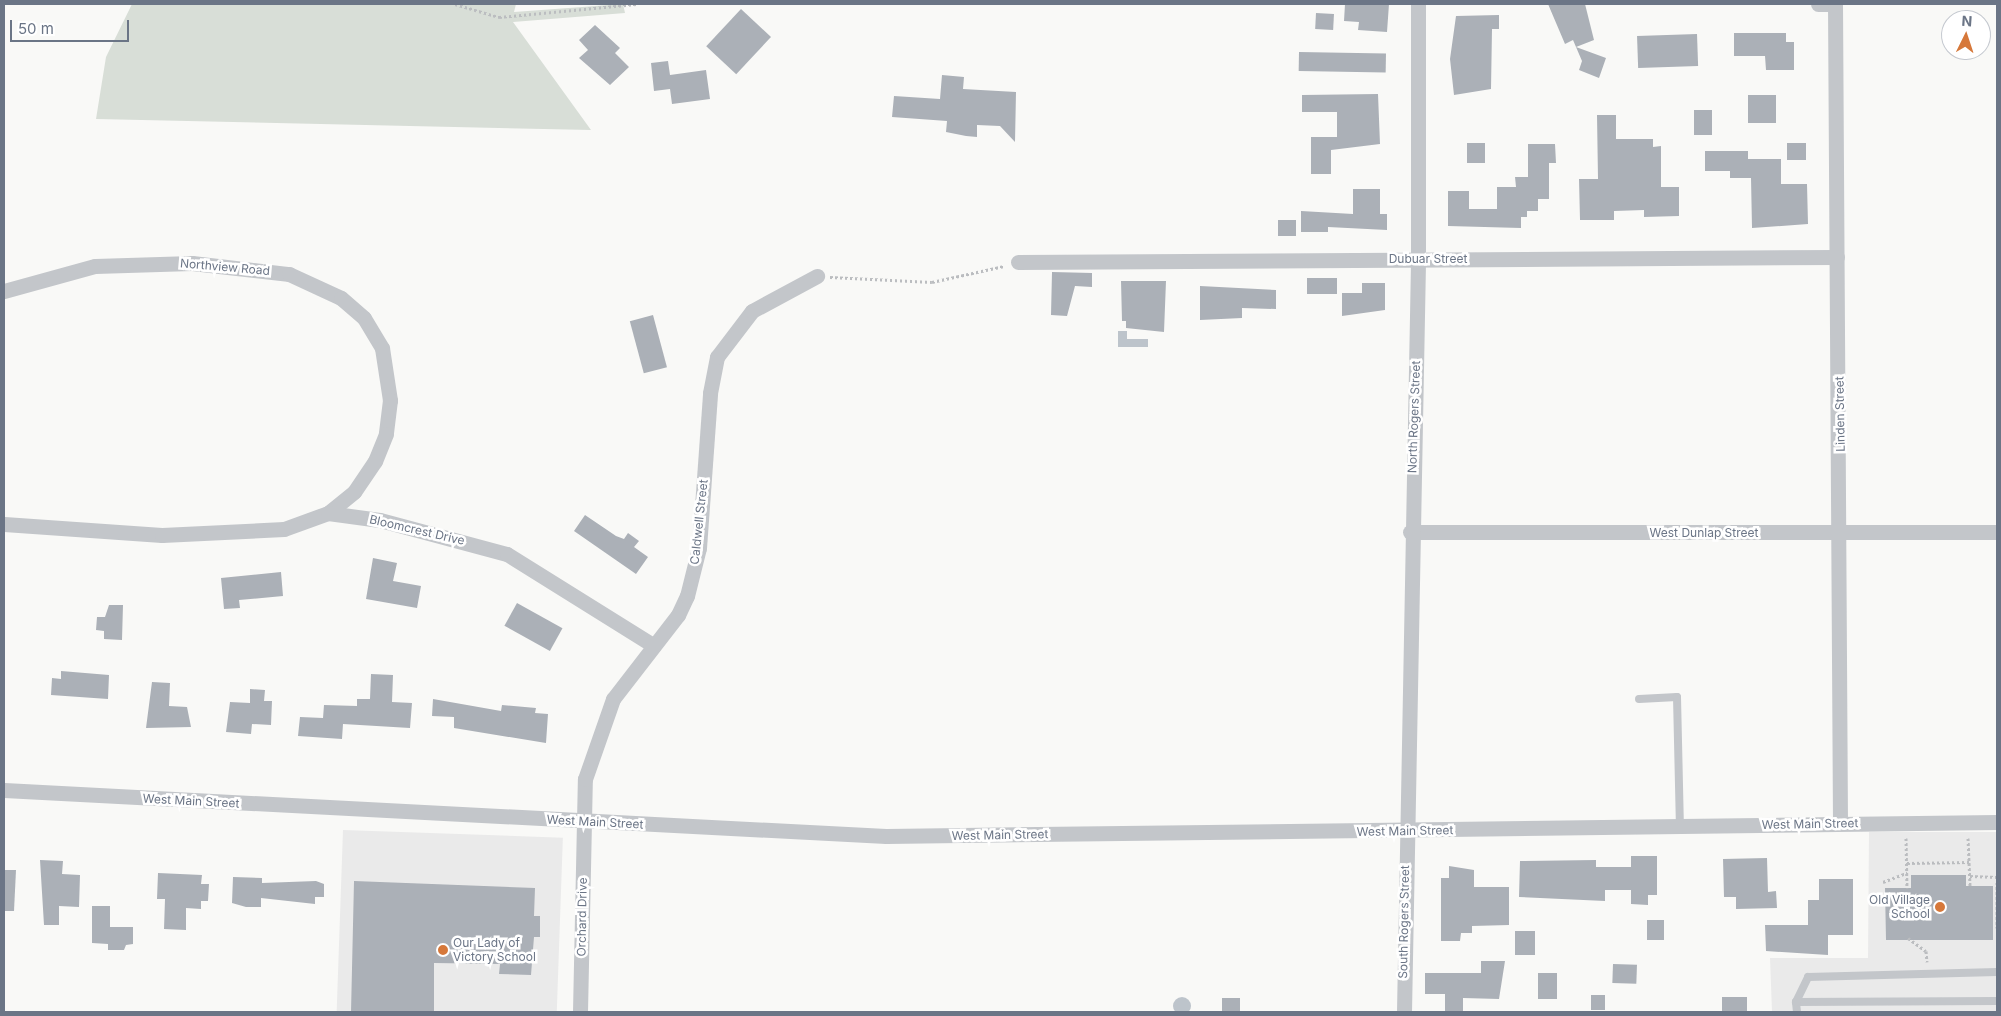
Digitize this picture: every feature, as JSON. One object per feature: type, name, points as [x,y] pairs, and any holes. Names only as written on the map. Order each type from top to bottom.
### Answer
[{"type":"street","name":"North Rogers Street","points":[[1405,831],[1410,532],[1418,260],[1418,4]]},
{"type":"street","points":[[1818,4],[1835,4]]},
{"type":"street","name":"Linden Street","points":[[1835,4],[1842,533],[1840,823]]},
{"type":"street","name":"Dubuar Street","points":[[1018,262],[1837,257]]},
{"type":"street","name":"Northview Road","points":[[4,291],[95,266],[192,263],[288,274],[346,302],[364,318],[382,348],[388,374],[389,419],[381,448],[366,477],[328,513]]},
{"type":"street","name":"Caldwell Street","points":[[584,821],[585,778],[605,716],[678,615],[697,563],[710,393],[722,345],[752,311],[817,276]]},
{"type":"street","name":"Bloomcrest Drive","points":[[4,524],[162,535],[284,528],[328,513],[380,520],[495,549],[654,646]]},
{"type":"street","name":"West Dunlap Street","points":[[1410,532],[1997,532]]},
{"type":"street","name":"West Main Street","points":[[4,790],[886,836],[1405,831],[1997,822]]},
{"type":"street","name":"Orchard Drive","points":[[580,1012],[584,821]]},
{"type":"street","name":"South Rogers Street","points":[[1404,1012],[1405,831]]},
{"type":"lane","points":[[1639,699],[1677,697],[1680,826]]},
{"type":"lane","points":[[1797,1012],[1796,1002],[1808,977],[1997,972]]},
{"type":"lane","points":[[1796,1002],[1997,1001]]},
{"type":"path","points":[[455,4],[499,17],[636,4]]},
{"type":"path","points":[[817,276],[932,282],[1018,262]]},
{"type":"path","points":[[1906,838],[1907,888]]},
{"type":"path","points":[[1968,838],[1970,886]]},
{"type":"path","points":[[1907,863],[1969,862]]},
{"type":"path","points":[[1883,882],[1907,872]]},
{"type":"path","points":[[1970,876],[1997,877]]},
{"type":"path","points":[[1997,882],[1997,928]]},
{"type":"path","points":[[1908,938],[1926,951],[1927,962]]},
{"type":"shaded area","points":[[132,4],[516,4],[514,12],[623,4],[625,13],[513,22],[591,130],[96,119],[106,57]]},
{"type":"shaded area","points":[[1118,331],[1127,331],[1127,339],[1148,339],[1148,347],[1118,347]]},
{"type":"shaded area","points":[[343,830],[563,838],[557,1012],[337,1012]]},
{"type":"shaded area","points":[[1869,832],[1997,832],[1997,1012],[1772,1012],[1770,958],[1868,958]]},
{"type":"shaded area","points":[[1182,997],[1188,1000],[1191,1006],[1188,1012],[1182,1015],[1176,1012],[1173,1006],[1176,1000]]},
{"type":"building","points":[[1345,4],[1389,4],[1387,32],[1358,30],[1359,22],[1344,21]]},
{"type":"building","points":[[1548,4],[1585,4],[1594,40],[1576,47],[1573,40],[1565,44]]},
{"type":"building","points":[[741,9],[771,37],[736,74],[706,46]]},
{"type":"building","points":[[1316,13],[1334,14],[1333,30],[1315,29]]},
{"type":"building","points":[[1499,15],[1499,29],[1492,29],[1491,89],[1454,95],[1450,59],[1456,16]]},
{"type":"building","points":[[595,25],[620,48],[615,53],[629,67],[610,85],[579,58],[588,50],[579,40]]},
{"type":"building","points":[[1734,33],[1786,33],[1786,42],[1794,42],[1794,70],[1766,70],[1765,56],[1734,56]]},
{"type":"building","points":[[1697,34],[1698,66],[1638,68],[1637,36]]},
{"type":"building","points":[[1576,47],[1606,58],[1599,78],[1579,70],[1582,61]]},
{"type":"building","points":[[1299,52],[1386,54],[1386,73],[1299,71]]},
{"type":"building","points":[[668,61],[670,75],[706,70],[710,99],[672,104],[670,89],[654,91],[651,63]]},
{"type":"building","points":[[942,75],[964,77],[963,89],[1016,92],[1015,142],[1000,126],[977,125],[977,137],[946,132],[947,121],[892,117],[894,96],[940,99]]},
{"type":"building","points":[[1378,94],[1380,144],[1331,150],[1331,174],[1311,174],[1311,137],[1337,137],[1337,112],[1302,112],[1302,95]]},
{"type":"building","points":[[1748,95],[1776,95],[1776,123],[1748,123]]},
{"type":"building","points":[[1694,110],[1712,110],[1712,135],[1694,135]]},
{"type":"building","points":[[1597,115],[1616,115],[1616,139],[1653,139],[1653,147],[1661,146],[1661,187],[1679,187],[1679,216],[1644,217],[1644,210],[1614,211],[1614,220],[1580,220],[1579,179],[1598,179]]},
{"type":"building","points":[[1467,143],[1485,143],[1485,163],[1467,163]]},
{"type":"building","points":[[1787,143],[1806,143],[1806,160],[1787,160]]},
{"type":"building","points":[[1528,144],[1555,144],[1556,163],[1549,163],[1549,199],[1538,199],[1538,211],[1527,211],[1527,217],[1521,217],[1521,228],[1448,226],[1448,191],[1469,191],[1469,209],[1497,209],[1497,187],[1516,187],[1515,177],[1528,177]]},
{"type":"building","points":[[1705,151],[1748,151],[1748,159],[1781,159],[1781,184],[1807,184],[1808,224],[1752,228],[1751,178],[1730,178],[1730,171],[1705,171]]},
{"type":"building","points":[[1353,189],[1380,189],[1380,214],[1387,214],[1387,230],[1328,227],[1328,232],[1301,232],[1301,211],[1353,214]]},
{"type":"building","points":[[1278,220],[1296,220],[1296,236],[1278,236]]},
{"type":"building","points":[[1052,272],[1092,273],[1092,287],[1075,286],[1067,316],[1051,315]]},
{"type":"building","points":[[1307,278],[1337,278],[1337,294],[1307,294]]},
{"type":"building","points":[[1121,281],[1166,281],[1164,332],[1126,328],[1126,321],[1122,321]]},
{"type":"building","points":[[1362,283],[1385,283],[1385,310],[1342,316],[1342,293],[1362,293]]},
{"type":"building","points":[[1200,286],[1276,290],[1276,309],[1242,308],[1242,318],[1200,320]]},
{"type":"building","points":[[653,315],[667,367],[644,373],[630,321]]},
{"type":"building","points":[[585,515],[616,536],[624,539],[628,533],[639,541],[634,547],[648,557],[636,574],[574,531]]},
{"type":"building","points":[[373,558],[397,563],[393,581],[421,586],[417,608],[366,599]]},
{"type":"building","points":[[281,572],[283,596],[239,600],[240,608],[224,609],[221,578]]},
{"type":"building","points":[[517,603],[562,628],[550,651],[504,626]]},
{"type":"building","points":[[109,605],[123,605],[122,640],[104,639],[104,631],[96,630],[97,617],[105,617]]},
{"type":"building","points":[[61,671],[109,675],[108,699],[51,695],[52,678],[61,679]]},
{"type":"building","points":[[371,674],[393,675],[392,702],[412,703],[410,728],[343,724],[342,739],[298,736],[300,717],[323,718],[324,705],[357,706],[357,699],[370,699]]},
{"type":"building","points":[[152,682],[170,683],[169,706],[187,707],[191,727],[146,728]]},
{"type":"building","points":[[250,689],[265,690],[264,701],[272,701],[271,725],[252,724],[251,734],[226,732],[230,702],[250,703]]},
{"type":"building","points":[[433,699],[501,711],[502,705],[536,708],[535,713],[548,714],[546,743],[454,728],[454,717],[432,716]]},
{"type":"building","points":[[1631,856],[1657,856],[1657,895],[1648,895],[1648,905],[1631,904],[1631,890],[1605,890],[1605,901],[1519,897],[1520,861],[1596,860],[1596,867],[1631,867]]},
{"type":"building","points":[[1767,858],[1768,892],[1776,891],[1777,908],[1736,909],[1736,897],[1724,897],[1723,859]]},
{"type":"building","points":[[40,860],[63,861],[62,874],[80,875],[79,907],[59,906],[59,925],[44,925]]},
{"type":"building","points":[[1449,866],[1474,870],[1474,887],[1509,887],[1509,925],[1472,926],[1472,933],[1461,933],[1460,941],[1441,941],[1441,878],[1449,878]]},
{"type":"building","points":[[4,870],[16,870],[14,911],[4,911]]},
{"type":"building","points":[[158,873],[202,875],[201,884],[209,884],[208,901],[201,901],[201,909],[186,908],[186,930],[164,929],[165,899],[157,899]]},
{"type":"building","name":"Old Village School","points":[[1911,875],[1966,875],[1966,886],[1993,886],[1993,940],[1886,940],[1885,888],[1911,888]]},
{"type":"building","points":[[233,877],[262,878],[262,883],[316,881],[324,884],[324,897],[315,897],[315,904],[261,898],[261,907],[246,907],[232,903]]},
{"type":"building","points":[[1819,879],[1853,879],[1853,935],[1828,935],[1828,955],[1766,951],[1765,925],[1808,925],[1808,900],[1819,900]]},
{"type":"building","name":"Our Lady of Victory School","points":[[354,881],[535,888],[534,916],[540,916],[540,937],[534,937],[531,975],[499,974],[500,964],[434,963],[434,1012],[351,1012]]},
{"type":"building","points":[[92,906],[110,906],[110,927],[133,927],[133,944],[126,945],[124,950],[108,950],[108,944],[92,943]]},
{"type":"building","points":[[1647,920],[1664,920],[1664,940],[1647,940]]},
{"type":"building","points":[[1515,931],[1535,931],[1535,955],[1515,955]]},
{"type":"building","points":[[1481,961],[1505,961],[1499,999],[1463,998],[1463,1012],[1445,1012],[1445,994],[1425,994],[1425,973],[1481,973]]},
{"type":"building","points":[[1613,964],[1637,965],[1636,984],[1612,983]]},
{"type":"building","points":[[1538,973],[1557,973],[1557,999],[1538,999]]},
{"type":"building","points":[[1591,995],[1605,995],[1605,1010],[1591,1010]]},
{"type":"building","points":[[1722,997],[1747,997],[1747,1012],[1722,1012]]},
{"type":"building","points":[[1222,998],[1240,998],[1240,1012],[1222,1012]]},
{"type":"place","name":"Old Village School","points":[[1940,907]]},
{"type":"place","name":"Our Lady of Victory School","points":[[443,950]]}]
